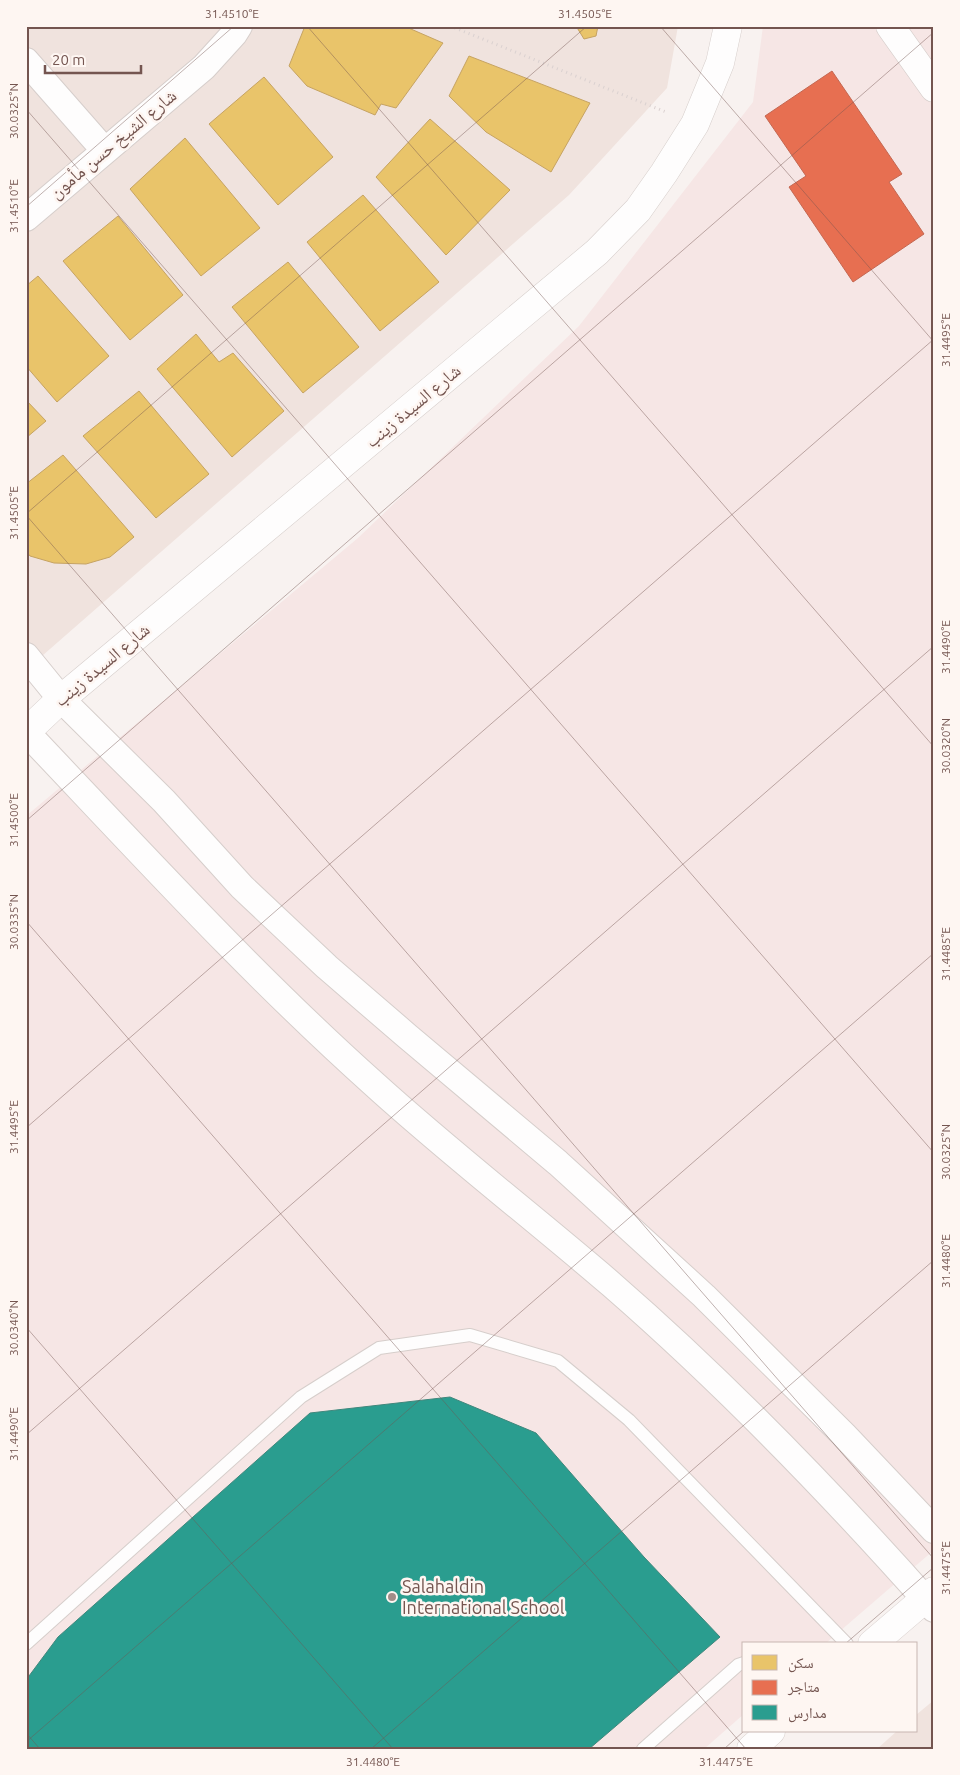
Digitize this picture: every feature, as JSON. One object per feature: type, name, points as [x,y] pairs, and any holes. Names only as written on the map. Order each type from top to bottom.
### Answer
[{"type":"street","name":"شارع الشيخ حسن مأمون","points":[[26,218],[204,67],[239,26]]},
{"type":"street","name":"شارع السيدة زينب","points":[[26,732],[62,698],[597,252],[638,210],[695,124],[720,63],[728,26]]},
{"type":"street","points":[[890,26],[934,88]]},
{"type":"street","points":[[26,61],[105,151]]},
{"type":"street","points":[[26,656],[62,698],[164,801],[242,887],[327,967],[558,1163],[704,1296],[844,1435],[934,1530]]},
{"type":"street","points":[[26,732],[260,977],[375,1085],[614,1287],[727,1391],[931,1600],[875,1642]]},
{"type":"street","points":[[751,1749],[770,1732]]},
{"type":"lane","points":[[26,1644],[302,1397],[379,1348],[470,1335],[558,1361],[629,1420],[845,1642]]},
{"type":"lane","points":[[643,1749],[738,1665],[742,1664]]},
{"type":"path","points":[[450,26],[695,124]]},
{"type":"shaded area","points":[[26,26],[678,26],[667,88],[569,195],[26,670]]},
{"type":"shaded area","points":[[763,26],[934,26],[934,1550],[827,1642],[742,1642],[742,1716],[704,1749],[26,1749],[26,816],[358,538],[579,326],[753,102]]},
{"type":"shaded area","points":[[934,1700],[934,1749],[877,1749],[896,1732],[918,1732],[918,1713]]},
{"type":"building: سكن","points":[[305,26],[404,26],[443,43],[396,108],[381,104],[375,115],[307,86],[289,66]]},
{"type":"building: سكن","points":[[576,26],[598,26],[596,36],[584,39]]},
{"type":"building: سكن","points":[[469,56],[590,103],[551,172],[486,132],[449,96]]},
{"type":"building: سكن","points":[[264,77],[333,157],[278,205],[209,124]]},
{"type":"building: سكن","points":[[430,119],[510,190],[446,255],[376,177]]},
{"type":"building: سكن","points":[[185,138],[260,228],[201,276],[130,189]]},
{"type":"building: سكن","points":[[363,195],[439,282],[380,331],[307,242]]},
{"type":"building: سكن","points":[[118,216],[183,295],[130,340],[63,261]]},
{"type":"building: سكن","points":[[288,262],[359,347],[303,393],[232,307]]},
{"type":"building: سكن","points":[[38,276],[109,356],[57,402],[26,366],[26,286]]},
{"type":"building: سكن","points":[[196,334],[219,362],[233,353],[284,411],[232,457],[157,369]]},
{"type":"building: سكن","points":[[139,391],[209,474],[156,518],[83,436]]},
{"type":"building: سكن","points":[[26,400],[46,421],[26,438]]},
{"type":"building: سكن","points":[[63,455],[134,537],[110,557],[86,564],[54,563],[30,556],[26,551],[26,484]]},
{"type":"building: متاجر","points":[[832,71],[902,174],[889,182],[924,234],[853,282],[789,187],[806,176],[765,116]]},
{"type":"building: مدارس","name":"Salahaldin International School","points":[[450,1397],[536,1433],[644,1557],[720,1637],[589,1749],[26,1749],[26,1680],[58,1637],[310,1413]]},
{"type":"place","name":"Salahaldin International School","points":[[392,1597]]}]
